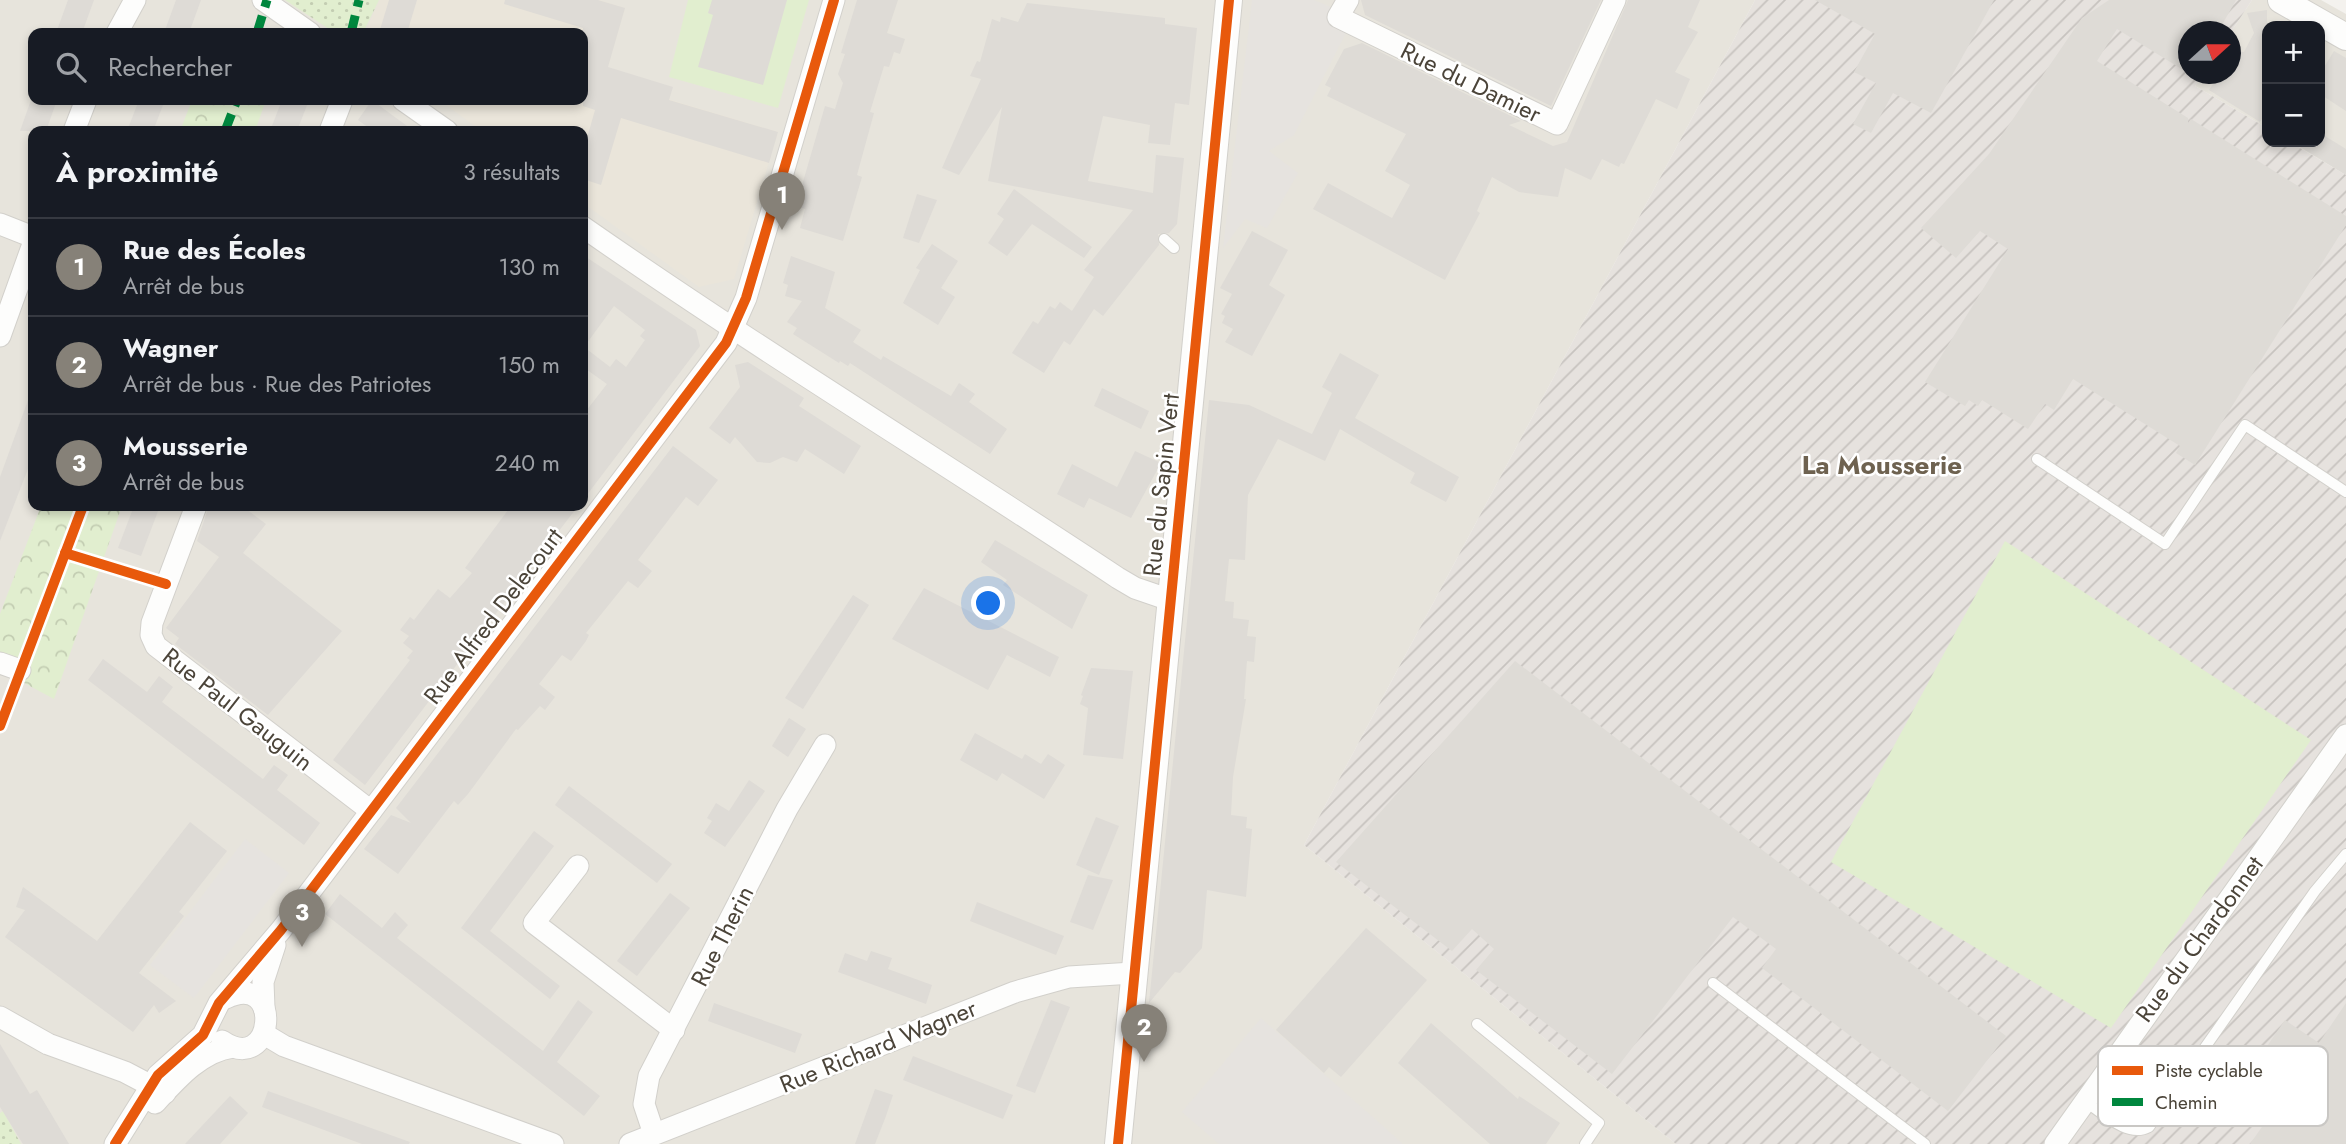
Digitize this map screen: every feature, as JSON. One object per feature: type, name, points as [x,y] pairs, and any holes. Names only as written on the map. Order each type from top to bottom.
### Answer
[{"type":"street","points":[[111,28],[121,0]]},
{"type":"street","points":[[120,28],[135,0]]},
{"type":"street","points":[[263,0],[303,28]]},
{"type":"street","name":"Rue Alfred Delecourt","points":[[226,998],[281,930],[733,331],[766,234],[834,0]]},
{"type":"street","name":"Rue du Sapin Vert","points":[[1118,1144],[1229,0]]},
{"type":"street","name":"Rue du Damier","points":[[1343,9],[1557,124],[1615,0]]},
{"type":"street","points":[[2280,0],[2346,37]]},
{"type":"street","points":[[77,126],[84,105]]},
{"type":"street","points":[[332,126],[340,105]]},
{"type":"street","points":[[410,105],[440,126]]},
{"type":"street","points":[[0,224],[28,235]]},
{"type":"street","points":[[588,231],[733,331],[983,488],[1118,578],[1135,588],[1170,600]]},
{"type":"street","points":[[0,335],[28,258]]},
{"type":"street","name":"Rue Paul Gauguin","points":[[194,511],[152,623],[151,635],[156,646],[371,811]]},
{"type":"street","name":"Rue du Chardonnet","points":[[2123,1046],[2346,735]]},
{"type":"street","name":"Rue Therin","points":[[642,1140],[645,1089],[787,809],[825,745]]},
{"type":"street","points":[[578,866],[534,923],[674,1030]]},
{"type":"street","name":"Rue Alfred Delecourt","points":[[264,1008],[263,982],[281,930]]},
{"type":"street","name":"Rue Richard Wagner","points":[[642,1140],[1015,992],[1069,977],[1133,973]]},
{"type":"street","points":[[117,1144],[159,1088],[203,1035],[226,998],[247,994],[264,1008],[267,1021],[264,1034],[251,1046],[223,1048],[159,1088]]},
{"type":"street","points":[[213,1016],[216,1033],[233,1047]]},
{"type":"street","points":[[0,1017],[48,1044],[159,1088]]},
{"type":"street","points":[[264,1034],[300,1052],[553,1144]]},
{"type":"street","name":"Rue du Chardonnet","points":[[2055,1144],[2098,1080]]},
{"type":"lane","points":[[1164,239],[1174,248]]},
{"type":"lane","points":[[2037,459],[2165,544],[2245,425],[2346,492]]},
{"type":"lane","points":[[2207,1046],[2315,891],[2346,855]]},
{"type":"lane","points":[[1713,983],[1925,1144]]},
{"type":"lane","points":[[1477,1024],[1599,1123],[1586,1144]]},
{"type":"lane","points":[[2084,1100],[2098,1109]]},
{"type":"lane","points":[[2123,1126],[2142,1131],[2151,1126]]},
{"type":"shaded area","points":[[0,0],[1755,0],[1304,845],[1676,1144],[0,1144]]},
{"type":"shaded area","points":[[379,0],[600,0],[625,8],[604,80],[778,132],[734,279],[699,287],[588,207],[588,126],[475,126],[446,105],[588,105],[588,28],[367,28]]},
{"type":"shaded area","points":[[1252,0],[1314,0],[1354,17],[1294,135],[1269,151],[1298,173],[1267,228],[1245,219],[1223,248]]},
{"type":"shaded area","points":[[1755,0],[2252,0],[2238,21],[2178,21],[2178,84],[2196,84],[2195,86],[2262,125],[2262,147],[2298,147],[2346,175],[2346,1144],[1676,1144],[1304,845]]},
{"type":"shaded area","points":[[2252,0],[2321,0],[2346,14],[2346,175],[2298,147],[2325,147],[2325,21],[2262,21],[2262,125],[2195,86],[2241,84],[2241,21],[2238,21]]},
{"type":"shaded area","points":[[245,839],[289,873],[194,998],[150,965]]},
{"type":"shaded area","points":[[1261,1018],[1402,1144],[1219,1144],[1182,1112]]},
{"type":"green space","points":[[285,0],[379,0],[365,28],[327,28]]},
{"type":"green space","points":[[688,0],[809,0],[778,108],[669,77]]},
{"type":"green space","points":[[190,105],[264,105],[257,126],[182,126]]},
{"type":"green space","points":[[39,511],[120,511],[54,699],[0,670],[0,614]]},
{"type":"green space","points":[[2005,541],[2311,740],[2111,1028],[1831,862]]},
{"type":"green space","points":[[3,1111],[21,1144],[0,1144],[0,1113]]},
{"type":"building","points":[[68,0],[94,0],[84,28],[58,28]]},
{"type":"building","points":[[176,0],[201,0],[191,28],[166,28]]},
{"type":"building","points":[[389,0],[417,0],[409,28],[381,28]]},
{"type":"building","points":[[505,0],[598,0],[625,8],[608,67],[673,87],[669,100],[778,132],[769,163],[621,118],[601,185],[588,181],[588,134],[595,110],[583,106],[588,105],[588,28],[504,4]]},
{"type":"building","points":[[712,0],[787,0],[763,85],[698,67],[713,15],[708,13]]},
{"type":"building","points":[[857,0],[898,0],[887,33],[905,39],[900,54],[894,52],[889,67],[884,66],[870,112],[874,113],[857,175],[862,177],[843,241],[800,228],[805,209],[796,206],[825,106],[835,109],[843,83],[838,74],[845,54],[841,53]]},
{"type":"building","points":[[1361,0],[1601,0],[1551,106],[1365,15]]},
{"type":"building","points":[[1628,0],[1700,0],[1688,27],[1698,32],[1675,72],[1690,79],[1677,109],[1656,99],[1624,164],[1621,163],[1619,167],[1602,159],[1591,180],[1565,168],[1558,197],[1519,192],[1492,177],[1477,211],[1480,213],[1445,280],[1313,209],[1328,183],[1392,218],[1410,185],[1385,171],[1406,134],[1327,96],[1331,88],[1325,85],[1344,49],[1362,43],[1521,121],[1509,125],[1553,146],[1567,142]]},
{"type":"building","points":[[1815,0],[1994,0],[1931,113],[1893,93],[1871,133],[1853,124],[1876,83],[1854,72],[1875,34]]},
{"type":"building","points":[[2109,0],[2236,0],[2224,21],[2178,21],[2178,67],[2117,29],[2097,61],[2188,118],[2188,123],[2191,119],[2346,216],[2346,225],[2195,465],[2176,453],[2180,446],[2073,379],[2054,410],[2045,404],[2028,429],[1982,400],[1978,406],[1969,400],[1965,406],[1925,382],[2008,249],[1980,231],[1956,258],[1921,228],[1989,154],[2082,18]]},
{"type":"building","points":[[1027,3],[1165,18],[1165,24],[1197,28],[1189,105],[1175,103],[1170,145],[1148,143],[1150,125],[1103,116],[1088,181],[1153,193],[1156,155],[1184,158],[1177,224],[1169,233],[1158,234],[1159,245],[1103,316],[1094,309],[1070,345],[1064,341],[1044,373],[1012,353],[1033,321],[1038,324],[1050,306],[1055,309],[1060,302],[1072,311],[1094,277],[1084,270],[1133,210],[988,181],[1002,107],[959,175],[942,168],[981,79],[970,76],[977,61],[980,62],[992,19],[1000,22],[1001,17],[1018,22]]},
{"type":"building","points":[[2267,10],[2267,21],[2262,21],[2260,122],[2209,90],[2213,84],[2241,84],[2241,52],[2244,52],[2254,33],[2247,13]]},
{"type":"building","points":[[2334,51],[2346,58],[2346,111],[2325,97],[2325,66]]},
{"type":"building","points":[[29,105],[55,105],[48,126],[28,126],[28,131],[20,131]]},
{"type":"building","points":[[137,105],[163,105],[155,126],[129,126]]},
{"type":"building","points":[[280,105],[307,105],[299,126],[272,126]]},
{"type":"building","points":[[368,105],[379,105],[407,126],[366,126],[358,120]]},
{"type":"building","points":[[2325,136],[2346,149],[2346,175],[2300,147],[2325,147]]},
{"type":"building","points":[[1014,189],[1092,247],[1084,258],[1032,224],[1007,256],[988,243],[1004,219],[997,214]]},
{"type":"building","points":[[917,194],[937,200],[919,243],[903,238]]},
{"type":"building","points":[[1252,231],[1288,250],[1269,285],[1285,295],[1252,356],[1225,342],[1233,329],[1222,323],[1225,316],[1221,314],[1232,294],[1220,288]]},
{"type":"building","points":[[932,244],[958,261],[941,288],[955,297],[938,325],[903,303],[920,270],[916,268]]},
{"type":"building","points":[[791,256],[835,272],[825,308],[861,330],[853,342],[881,360],[883,356],[951,396],[959,383],[975,394],[969,402],[1007,429],[990,454],[850,363],[848,366],[840,361],[839,363],[793,334],[797,328],[787,322],[802,301],[785,296],[788,285],[783,283]]},
{"type":"building","points":[[588,258],[696,330],[700,346],[588,493],[588,409],[607,384],[588,371],[588,350],[610,367],[616,359],[626,367],[645,340],[640,336],[645,330],[614,306],[588,342]]},
{"type":"building","points":[[1340,353],[1379,375],[1355,418],[1459,477],[1446,502],[1410,483],[1415,473],[1340,429],[1325,461],[1278,439],[1248,495],[1245,560],[1229,559],[1225,601],[1234,602],[1233,618],[1249,620],[1247,636],[1256,637],[1254,662],[1247,661],[1246,699],[1233,777],[1231,815],[1247,817],[1246,828],[1252,829],[1246,897],[1207,890],[1202,948],[1180,973],[1175,972],[1149,1003],[1209,400],[1249,405],[1312,434],[1332,393],[1322,387]]},
{"type":"building","points":[[748,362],[804,398],[799,406],[861,446],[844,474],[805,449],[797,462],[783,457],[770,463],[757,462],[735,437],[730,444],[709,428],[740,387],[735,365]]},
{"type":"building","points":[[1102,388],[1149,411],[1141,429],[1094,406]]},
{"type":"building","points":[[28,400],[28,469],[0,541],[0,477]]},
{"type":"building","points":[[673,446],[718,480],[698,506],[686,497],[638,560],[652,571],[638,588],[628,581],[586,633],[589,635],[586,641],[571,661],[562,655],[539,684],[555,697],[545,710],[540,706],[518,730],[516,729],[468,794],[458,805],[454,801],[398,874],[364,849],[391,815],[411,823],[396,808]]},
{"type":"building","points":[[1135,451],[1161,463],[1131,518],[1089,498],[1084,508],[1057,494],[1072,464],[1117,487]]},
{"type":"building","points":[[132,511],[158,511],[141,556],[118,548]]},
{"type":"building","points":[[207,511],[249,511],[266,524],[243,553],[342,631],[268,715],[175,644],[179,638],[166,628],[219,557],[197,541]]},
{"type":"building","points":[[507,511],[574,511],[365,785],[333,760],[410,660],[407,658],[413,651],[403,643],[409,636],[400,630],[410,617],[414,620],[438,589],[450,598],[472,573],[465,568]]},
{"type":"building","points":[[995,540],[1088,595],[1072,629],[1003,585],[1007,580],[981,562]]},
{"type":"building","points":[[924,588],[1059,657],[1050,677],[1007,655],[988,690],[892,639]]},
{"type":"building","points":[[853,595],[869,605],[803,709],[785,698]]},
{"type":"building","points":[[103,659],[147,692],[159,676],[173,687],[162,702],[263,779],[274,765],[288,775],[277,790],[320,823],[304,845],[88,680]]},
{"type":"building","points":[[1515,661],[2006,1036],[1948,1111],[1762,968],[1776,949],[1733,917],[1612,1074],[1476,970],[1494,949],[1472,929],[1452,951],[1336,862]]},
{"type":"building","points":[[1091,668],[1133,671],[1123,759],[1083,755],[1088,708],[1080,704]]},
{"type":"building","points":[[789,718],[806,729],[788,757],[772,746]]},
{"type":"building","points":[[975,733],[1022,759],[1025,754],[1041,764],[1048,754],[1065,765],[1044,799],[1002,773],[997,781],[960,760]]},
{"type":"building","points":[[749,780],[765,791],[725,847],[704,833],[712,821],[707,818],[716,803],[729,811]]},
{"type":"building","points":[[569,786],[672,864],[657,883],[555,805]]},
{"type":"building","points":[[1096,817],[1119,826],[1099,875],[1076,865]]},
{"type":"building","points":[[190,822],[227,851],[179,912],[184,916],[139,973],[176,1001],[159,1013],[154,1005],[133,1032],[5,937],[25,910],[16,907],[23,887],[97,941]]},
{"type":"building","points":[[534,831],[554,846],[490,931],[560,986],[550,999],[461,928]]},
{"type":"building","points":[[1088,875],[1113,880],[1093,930],[1070,922]]},
{"type":"building","points":[[670,893],[690,908],[637,976],[617,961]]},
{"type":"building","points":[[340,894],[382,928],[395,912],[408,925],[397,938],[543,1051],[578,1000],[593,1012],[557,1062],[600,1096],[584,1116],[325,914]]},
{"type":"building","points":[[977,902],[1064,936],[1056,955],[970,921]]},
{"type":"building","points":[[1366,928],[1427,980],[1341,1077],[1329,1067],[1324,1073],[1276,1030]]},
{"type":"building","points":[[871,951],[892,958],[888,969],[932,985],[926,1004],[838,972],[845,953],[867,961]]},
{"type":"building","points":[[1051,1000],[1070,1007],[1035,1093],[1016,1086]]},
{"type":"building","points":[[714,1003],[802,1034],[795,1053],[708,1021]]},
{"type":"building","points":[[2346,1003],[2346,1144],[2250,1144],[2263,1126],[2328,1126],[2328,1046],[2267,1046],[2285,1020],[2319,1043]]},
{"type":"building","points":[[1431,1023],[1518,1099],[1519,1096],[1560,1123],[1546,1144],[1490,1144],[1398,1063]]},
{"type":"building","points":[[0,1044],[30,1094],[37,1090],[69,1144],[23,1144],[0,1107]]},
{"type":"building","points":[[913,1056],[1013,1095],[1003,1119],[903,1080]]},
{"type":"building","points":[[875,1089],[893,1095],[886,1116],[875,1144],[855,1144]]},
{"type":"building","points":[[268,1091],[410,1142],[362,1144],[262,1107]]},
{"type":"building","points":[[230,1096],[248,1113],[220,1144],[185,1144]]},
{"type":"marked path","points":[[259,28],[267,0]]},
{"type":"marked path","points":[[352,28],[359,0]]},
{"type":"marked path","points":[[227,126],[235,105]]},
{"type":"cycle path","points":[[115,1144],[158,1075],[203,1035],[219,1003],[281,930],[726,343],[746,298],[834,0]]},
{"type":"cycle path","points":[[1118,1144],[1229,0]]},
{"type":"cycle path","points":[[0,726],[81,511]]},
{"type":"cycle path","points":[[65,553],[166,584]]},
{"type":"place","name":"Rue des Écoles","points":[[782,230]]},
{"type":"place","name":"Mousserie","points":[[302,947]]},
{"type":"place","name":"Wagner","points":[[1144,1062]]},
{"type":"district","name":"La Mousserie","points":[[1882,465]]}]
